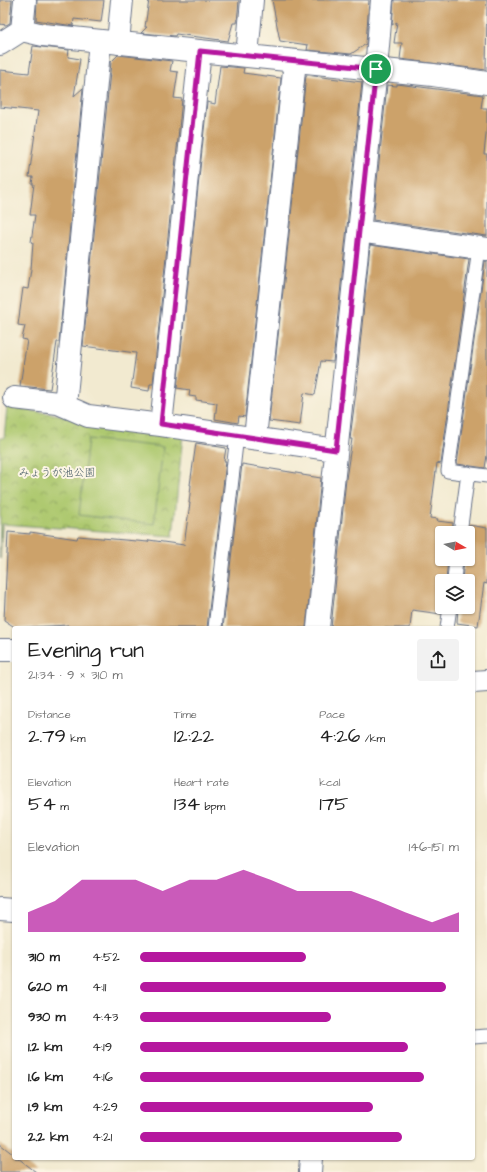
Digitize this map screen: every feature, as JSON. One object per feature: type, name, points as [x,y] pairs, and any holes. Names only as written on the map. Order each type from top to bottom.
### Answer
[{"type":"street","points":[[22,30],[25,0]]},
{"type":"street","points":[[65,406],[109,42],[122,0]]},
{"type":"street","points":[[247,56],[252,0]]},
{"type":"street","points":[[318,626],[382,0]]},
{"type":"street","points":[[0,44],[22,30],[43,35],[438,75],[487,83]]},
{"type":"street","points":[[161,424],[200,51]]},
{"type":"street","points":[[246,437],[295,61]]},
{"type":"street","points":[[359,231],[483,248]]},
{"type":"street","points":[[14,398],[58,403],[88,416],[161,424],[336,450]]},
{"type":"street","points":[[0,650],[12,650]]},
{"type":"street","points":[[475,682],[487,680]]},
{"type":"street","points":[[0,909],[12,910]]},
{"type":"street","points":[[310,1172],[311,1160]]},
{"type":"lane","points":[[483,248],[448,471],[487,476]]},
{"type":"lane","points":[[215,626],[246,437]]},
{"type":"lane","points":[[461,526],[468,474]]},
{"type":"lane","points":[[447,626],[449,614]]},
{"type":"lane","points":[[475,1037],[487,1036]]},
{"type":"green space","name":"みょうが池公園","points":[[7,407],[183,434],[173,536],[2,524],[0,559],[0,438],[4,438]]},
{"type":"green space","points":[[88,439],[163,447],[154,524],[79,515]]},
{"type":"building","points":[[0,0],[12,0],[10,23],[6,25],[0,24]]},
{"type":"building","points":[[37,0],[104,0],[101,22],[74,19],[73,26],[36,20]]},
{"type":"building","points":[[149,0],[239,0],[237,23],[233,23],[228,41],[176,34],[175,36],[141,33],[147,27],[145,27]]},
{"type":"building","points":[[272,0],[369,0],[366,44],[351,54],[307,50],[308,45],[280,41]]},
{"type":"building","points":[[394,0],[487,0],[486,70],[400,59],[402,43],[394,43],[397,22],[392,25]]},
{"type":"building","points":[[33,46],[69,50],[68,57],[80,59],[74,96],[83,88],[59,342],[57,342],[50,389],[20,386],[27,340],[22,339],[25,326],[18,325],[23,288],[28,289],[31,269],[33,243],[31,242],[35,215],[30,215],[34,184],[32,184],[33,177],[29,177],[38,111],[0,107],[0,70],[29,73]]},
{"type":"building","points":[[118,55],[172,61],[170,71],[178,72],[174,98],[182,99],[153,384],[150,384],[149,391],[131,388],[136,353],[83,346],[111,62]]},
{"type":"building","points":[[220,66],[244,68],[243,73],[281,78],[245,417],[239,416],[238,423],[215,419],[217,403],[196,400],[196,397],[189,396],[190,390],[177,388],[207,102],[215,104]]},
{"type":"building","points":[[306,75],[362,82],[333,362],[321,361],[315,395],[304,393],[300,425],[269,421]]},
{"type":"building","points":[[397,84],[483,95],[481,108],[487,108],[484,154],[487,154],[487,236],[373,220],[387,85],[397,86]]},
{"type":"building","points":[[370,245],[469,259],[441,464],[437,463],[430,518],[438,519],[437,521],[453,523],[453,526],[435,526],[435,566],[447,566],[447,574],[435,574],[435,613],[412,610],[410,626],[331,626],[346,479],[352,439],[350,439],[359,367]]},
{"type":"building","points":[[485,261],[487,261],[487,455],[485,468],[457,464]]},
{"type":"building","points":[[196,443],[226,448],[224,461],[226,461],[207,626],[13,626],[4,620],[8,532],[30,534],[30,532],[77,539],[78,536],[148,542],[149,540],[184,545],[190,503],[190,485]]},
{"type":"building","points":[[242,464],[321,478],[306,626],[223,626]]},
{"type":"building","points":[[475,526],[487,528],[487,584],[484,583],[478,626],[457,623],[458,614],[475,614],[475,574],[463,574],[463,566],[475,566]]},
{"type":"building","points":[[0,1144],[12,1153],[12,1160],[21,1160],[36,1172],[0,1172]]},
{"type":"route","points":[[200,51],[376,69],[336,450],[161,424],[200,51]]}]
